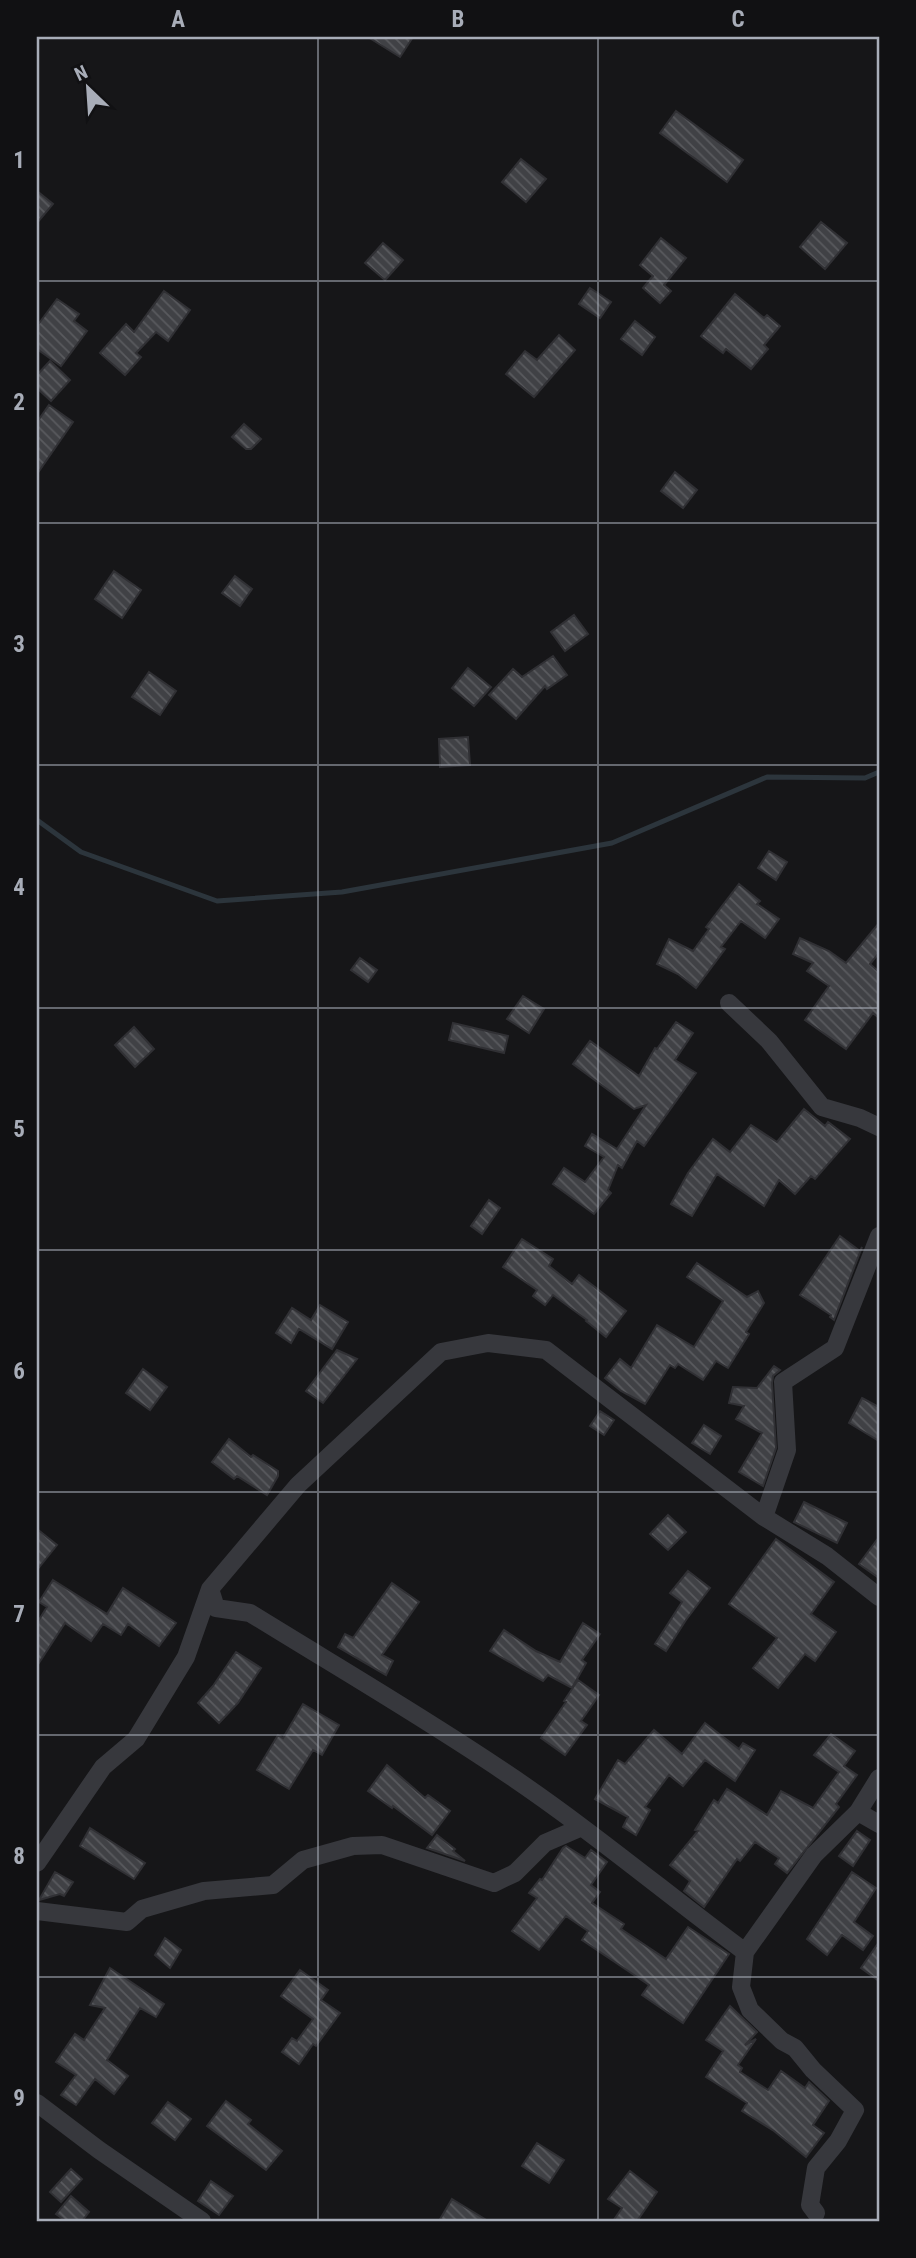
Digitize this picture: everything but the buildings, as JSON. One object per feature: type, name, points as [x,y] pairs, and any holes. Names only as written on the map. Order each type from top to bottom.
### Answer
[{"type":"street","points":[[729,1003],[769,1041],[822,1107],[860,1118],[879,1127]]},
{"type":"street","points":[[764,1517],[787,1450],[783,1382],[835,1348],[879,1236]]},
{"type":"street","points":[[37,1863],[103,1767],[136,1740],[186,1657],[209,1589],[298,1485],[441,1352],[488,1343],[546,1350],[764,1517],[827,1556],[879,1597]]},
{"type":"street","points":[[209,1589],[216,1608],[250,1613],[502,1770],[646,1874],[680,1904],[746,1952]]},
{"type":"street","points":[[816,2213],[810,2205],[816,2168],[838,2141],[855,2110],[813,2070],[795,2048],[782,2041],[750,2010],[741,1987],[746,1952],[814,1855],[858,1812],[879,1778]]},
{"type":"street","points":[[858,1812],[879,1824]]},
{"type":"street","points":[[37,1912],[127,1922],[142,1909],[204,1891],[273,1885],[303,1860],[353,1846],[382,1845],[494,1883],[515,1872],[545,1843],[582,1827]]},
{"type":"street","points":[[37,2103],[99,2150],[202,2221]]},
{"type":"waterway","points":[[37,820],[81,852],[217,901],[342,892],[612,843],[767,777],[865,778],[879,772]]}]
